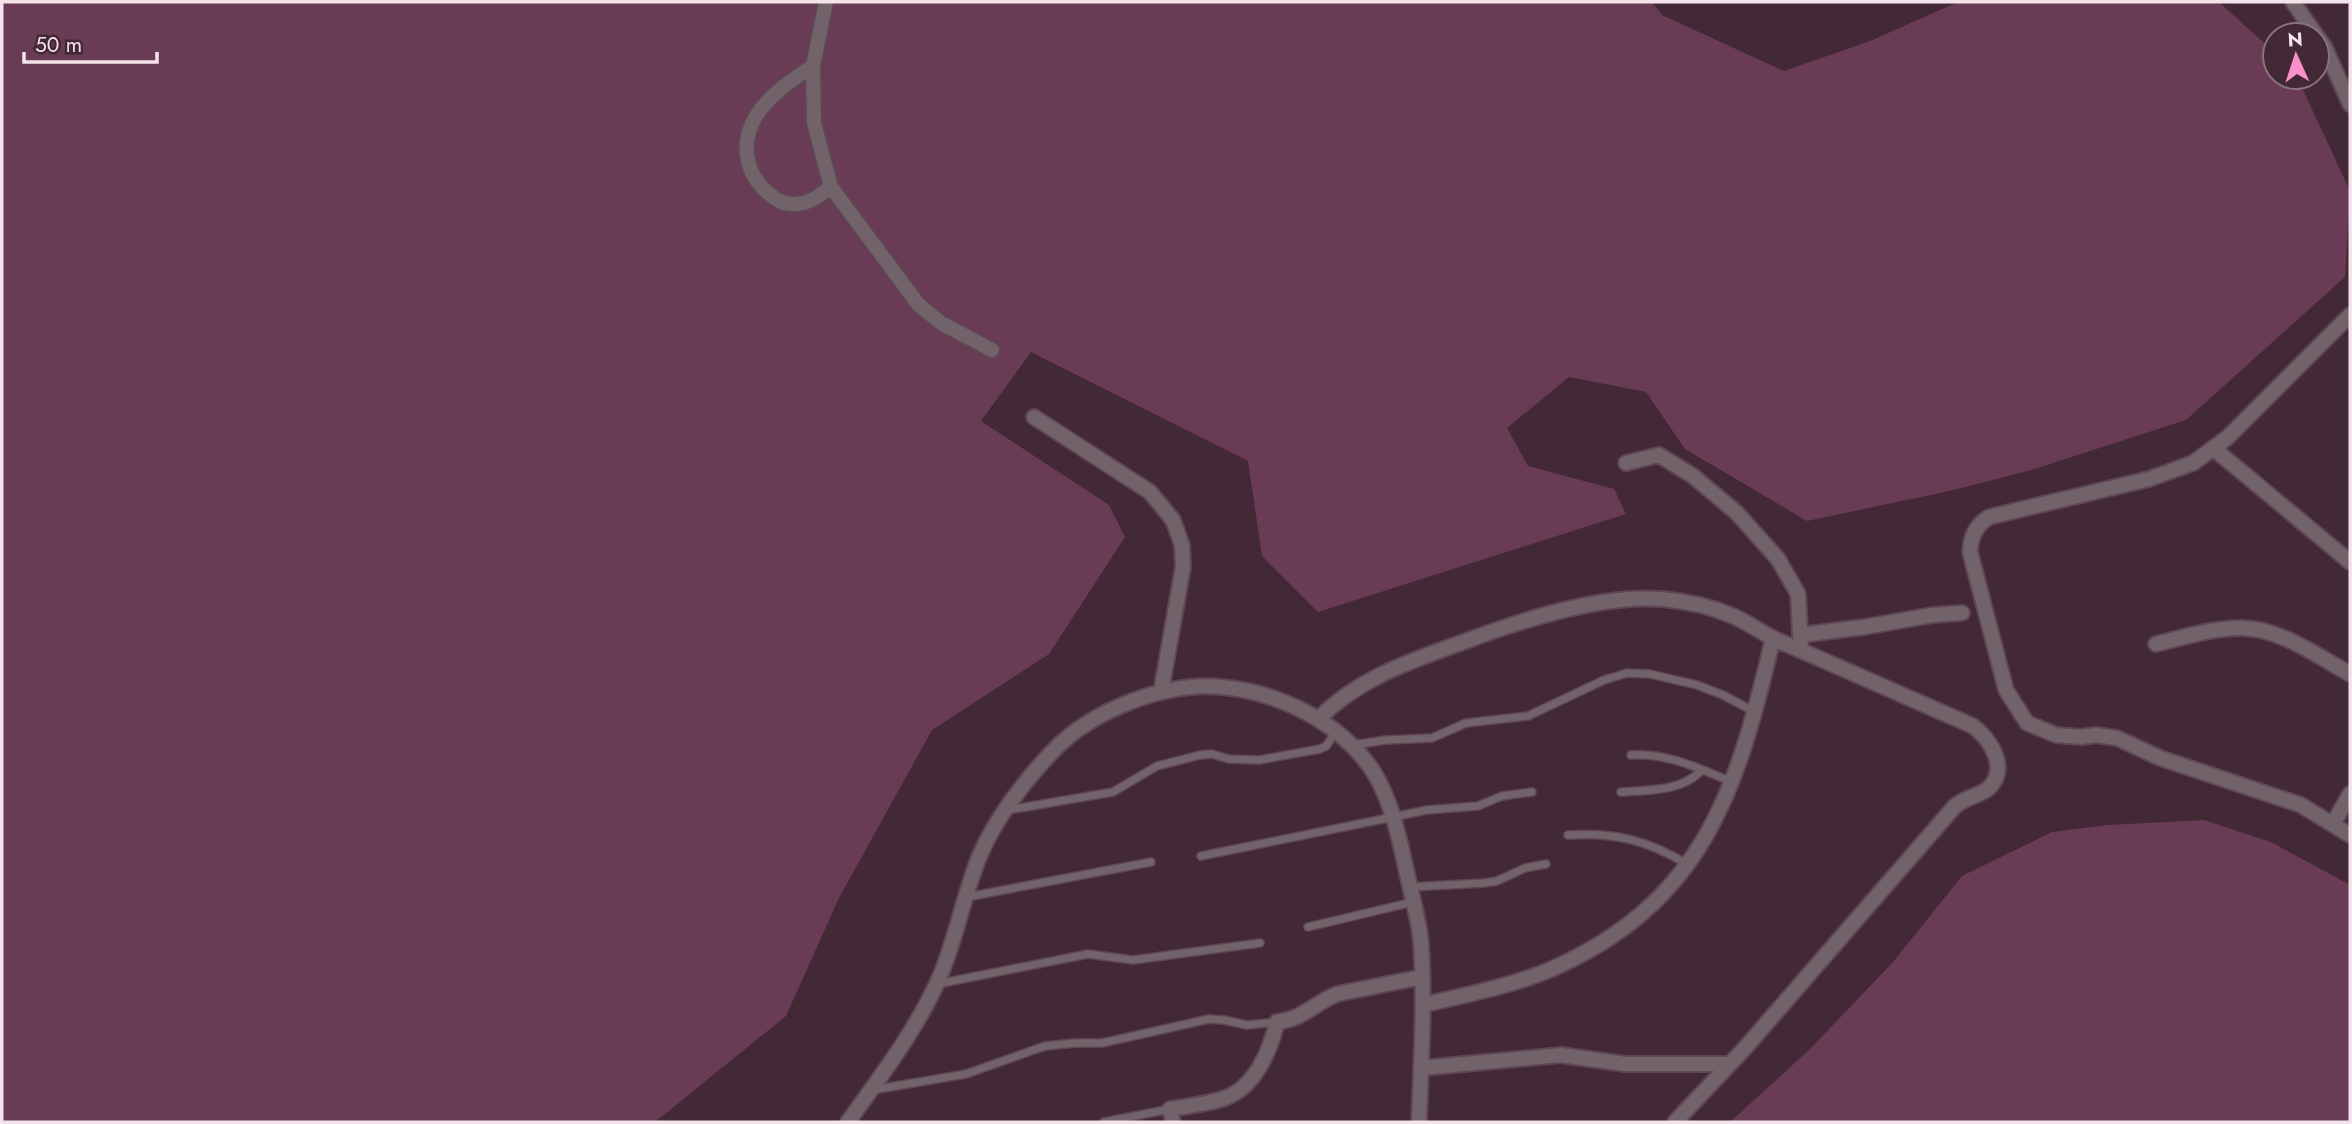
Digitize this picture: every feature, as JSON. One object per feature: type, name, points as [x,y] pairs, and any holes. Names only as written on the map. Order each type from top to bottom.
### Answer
[{"type":"street","points":[[826,2],[813,66],[814,123],[831,187],[918,304],[941,323],[992,350]]},
{"type":"street","points":[[2293,2],[2325,48],[2350,104]]},
{"type":"street","points":[[813,66],[774,95],[757,115],[749,132],[745,151],[752,176],[777,201],[792,204],[811,201],[831,187]]},
{"type":"street","points":[[2350,315],[2227,438],[2193,463],[2149,479],[2002,512],[1981,522],[1971,541],[1972,564],[2006,690],[2027,723],[2056,735],[2117,738],[2160,758],[2301,804],[2350,835]]},
{"type":"street","points":[[1034,417],[1150,492],[1173,520],[1182,545],[1182,567],[1161,692]]},
{"type":"street","points":[[2213,448],[2350,562]]},
{"type":"street","points":[[1626,463],[1659,455],[1693,476],[1737,513],[1778,559],[1798,594],[1801,650]]},
{"type":"street","points":[[1318,719],[1354,688],[1428,655],[1527,621],[1594,604],[1640,599],[1689,603],[1734,617],[1773,638],[1973,726],[1987,738],[1997,758],[1997,767],[1989,787],[1970,795],[1955,806],[1730,1064],[1675,1122]]},
{"type":"street","points":[[1800,635],[1962,613]]},
{"type":"street","points":[[2156,644],[2224,629],[2258,630],[2276,635],[2350,674]]},
{"type":"street","points":[[1423,1005],[1515,982],[1582,954],[1625,928],[1670,887],[1710,832],[1733,782],[1755,712],[1773,638]]},
{"type":"street","points":[[848,1122],[918,1020],[936,984],[981,854],[996,825],[1055,749],[1084,726],[1116,708],[1179,687],[1206,685],[1243,688],[1303,710],[1351,745],[1373,771],[1388,802],[1400,841],[1420,940],[1423,1005],[1419,1122]]},
{"type":"street","points":[[2333,824],[2350,794]]},
{"type":"street","points":[[1171,1116],[1228,1097],[1241,1089],[1260,1066],[1271,1046],[1277,1022],[1306,1014],[1329,997],[1344,992],[1422,977]]},
{"type":"street","points":[[1421,1068],[1562,1055],[1625,1064],[1730,1064]]},
{"type":"lane","points":[[1351,745],[1432,738],[1466,723],[1528,716],[1604,680],[1626,673],[1650,674],[1697,684],[1755,712]]},
{"type":"lane","points":[[1007,810],[1113,792],[1148,770],[1200,755],[1259,760],[1320,749],[1336,732]]},
{"type":"lane","points":[[1631,755],[1670,757],[1733,782]]},
{"type":"lane","points":[[1621,792],[1673,787],[1693,779],[1702,769]]},
{"type":"lane","points":[[1201,856],[1427,810],[1478,806],[1502,796],[1532,792]]},
{"type":"lane","points":[[1568,835],[1625,837],[1668,853],[1688,864]]},
{"type":"lane","points":[[966,897],[1151,862]]},
{"type":"lane","points":[[1308,927],[1411,895],[1497,881],[1525,868],[1546,864]]},
{"type":"lane","points":[[936,984],[1088,954],[1133,960],[1260,943]]},
{"type":"lane","points":[[871,1090],[966,1074],[1045,1046],[1102,1043],[1209,1019],[1247,1025],[1277,1022]]},
{"type":"lane","points":[[1104,1122],[1171,1116]]},
{"type":"shaded area","points":[[2,2],[1652,2],[1662,15],[1784,71],[1870,41],[1958,2],[2219,2],[2261,40],[2261,91],[2304,91],[2350,191],[2345,277],[2186,420],[2031,470],[1954,490],[1807,521],[1685,449],[1646,392],[1569,377],[1507,428],[1528,466],[1614,489],[1626,514],[1318,612],[1262,556],[1248,461],[1031,352],[981,421],[1109,505],[1125,537],[1049,654],[932,730],[839,898],[786,1016],[655,1122],[2,1122]]},
{"type":"shaded area","points":[[2204,820],[2271,842],[2350,885],[2350,1122],[1730,1122],[1810,1049],[1893,962],[1962,876],[2052,832],[2108,825]]}]
